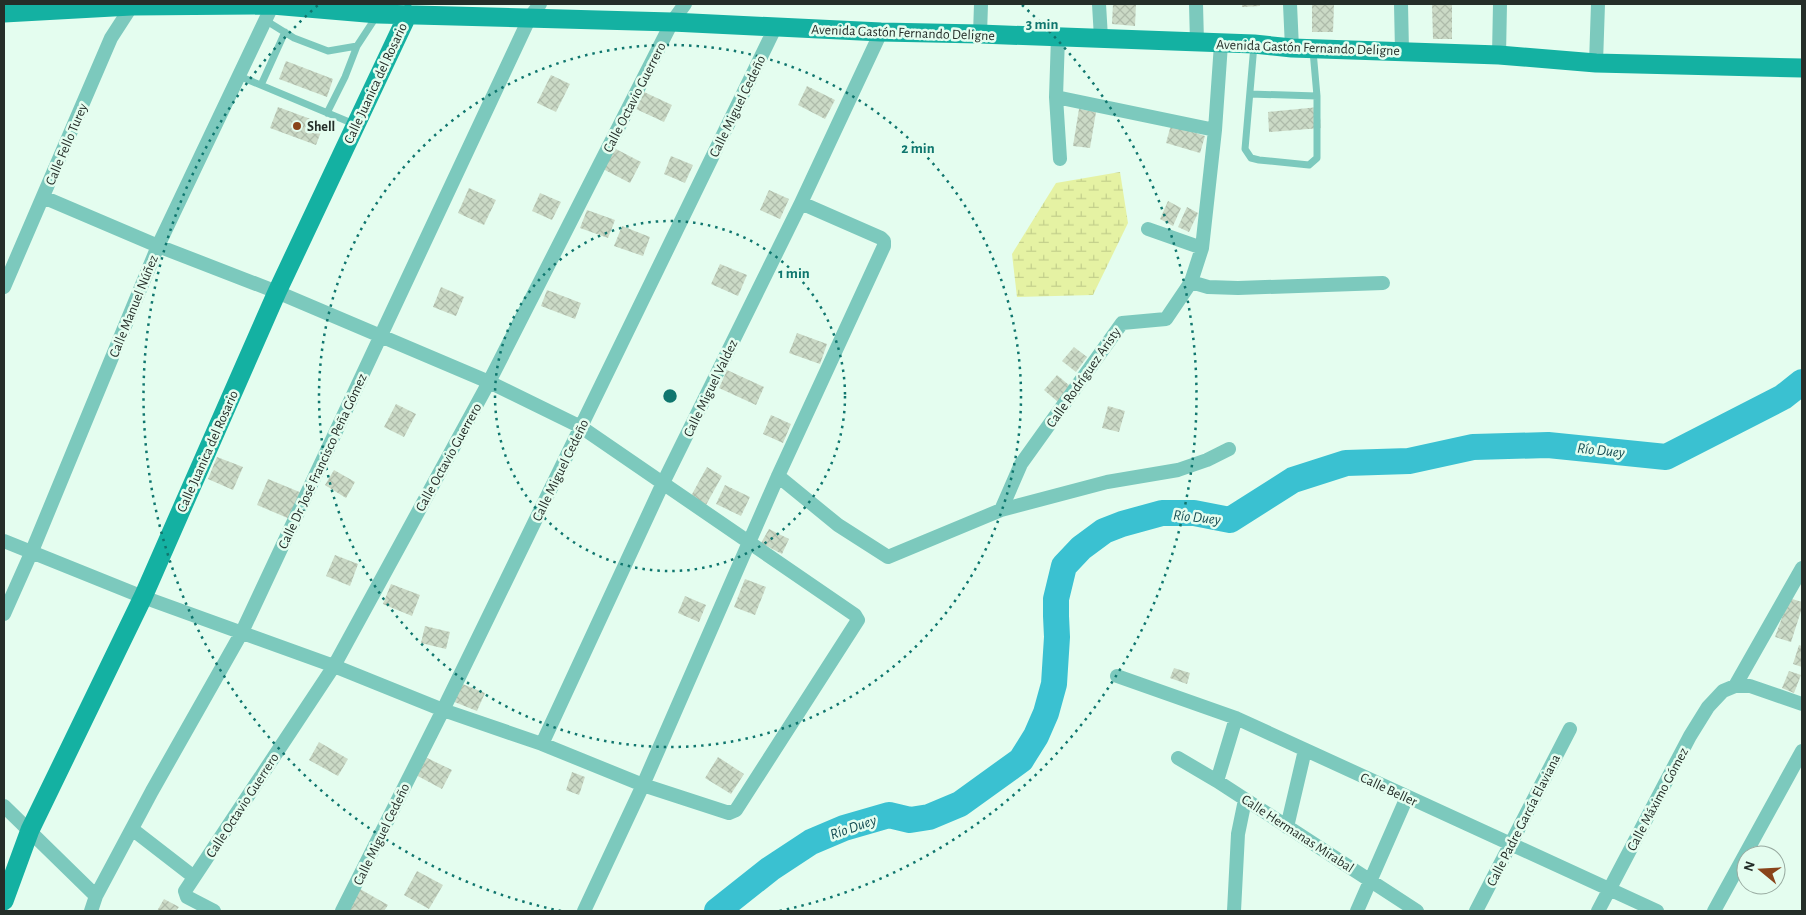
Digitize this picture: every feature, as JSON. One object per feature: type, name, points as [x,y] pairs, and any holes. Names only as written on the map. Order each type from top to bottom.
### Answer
[{"type":"street","name":"Calle Octavio Guerrero","points":[[214,911],[185,894],[185,891],[334,666],[488,382],[672,22],[685,4]]},
{"type":"street","points":[[980,34],[981,4]]},
{"type":"street","points":[[1099,4],[1101,38]]},
{"type":"street","points":[[1196,4],[1197,42]]},
{"type":"street","points":[[1290,4],[1292,48]]},
{"type":"street","points":[[1401,4],[1402,51]]},
{"type":"street","points":[[1499,55],[1500,4]]},
{"type":"street","points":[[1596,63],[1598,4]]},
{"type":"street","name":"Avenida Gastón Fernando Deligne","points":[[4,12],[132,5],[378,14],[411,9],[535,10],[672,22],[775,28],[1254,44],[1292,48],[1313,47],[1499,55],[1596,63],[1802,68]]},
{"type":"street","name":"Calle Fello Turey","points":[[4,287],[112,38],[132,5]]},
{"type":"street","name":"Calle Juanica del Rosario","points":[[4,901],[30,830],[143,597],[278,292],[411,9]]},
{"type":"street","name":"Calle Manuel Núñez","points":[[4,614],[32,551],[158,246],[270,10]]},
{"type":"street","name":"Calle Dr. José Francisco Peña Gómez","points":[[91,911],[96,896],[242,632],[535,10]]},
{"type":"street","name":"Calle Miguel Cedeño","points":[[342,911],[443,710],[775,28]]},
{"type":"street","name":"Calle Miguel Valdez","points":[[542,744],[663,483],[801,204],[881,32]]},
{"type":"street","points":[[1058,37],[1056,97],[1060,159]]},
{"type":"street","name":"Calle Rodríguez Aristy","points":[[1001,510],[1021,464],[1122,322],[1166,319],[1191,282],[1202,248],[1215,130],[1221,44]]},
{"type":"street","points":[[1056,97],[1215,130]]},
{"type":"street","points":[[4,541],[143,597],[334,666],[443,710],[542,744],[643,785],[729,813],[736,810],[858,620],[855,615],[581,427],[488,382],[278,292],[158,246],[43,197]]},
{"type":"street","points":[[584,911],[643,785],[778,476],[884,246],[881,238],[801,204]]},
{"type":"street","points":[[1148,229],[1202,248]]},
{"type":"street","points":[[1191,282],[1208,287],[1238,288],[1383,283]]},
{"type":"street","points":[[778,476],[838,525],[888,558],[1001,510],[1107,482],[1178,470],[1230,449]]},
{"type":"street","name":"Calle Máximo Gómez","points":[[1598,911],[1690,736],[1708,707],[1729,688],[1802,568]]},
{"type":"street","name":"Calle Beller","points":[[1117,676],[1236,718],[1657,911]]},
{"type":"street","points":[[1729,688],[1750,686],[1802,704]]},
{"type":"street","points":[[1217,781],[1236,718]]},
{"type":"street","name":"Calle Padre García Elaviana","points":[[1476,911],[1570,729]]},
{"type":"street","points":[[1287,826],[1305,750]]},
{"type":"street","points":[[1714,911],[1802,751]]},
{"type":"street","name":"Calle Hermanas Mirabal","points":[[1178,758],[1217,781],[1417,911]]},
{"type":"street","points":[[1357,911],[1407,797]]},
{"type":"street","points":[[1234,911],[1238,834],[1246,800]]},
{"type":"street","points":[[4,806],[96,896]]},
{"type":"street","points":[[132,830],[194,877]]},
{"type":"lane","points":[[270,10],[285,32],[294,38],[328,51],[356,46]]},
{"type":"lane","points":[[327,113],[345,77],[356,46],[378,14]]},
{"type":"lane","points":[[261,85],[285,32]]},
{"type":"lane","points":[[1254,44],[1245,149],[1251,158],[1309,165],[1317,158],[1317,96],[1313,47]]},
{"type":"lane","points":[[239,76],[356,125]]},
{"type":"lane","points":[[1250,94],[1317,96]]},
{"type":"green space","points":[[1120,172],[1128,223],[1093,295],[1017,297],[1012,254],[1056,183]]},
{"type":"building","points":[[1113,4],[1136,4],[1135,26],[1112,24]]},
{"type":"building","points":[[1242,4],[1260,4],[1260,6],[1242,7]]},
{"type":"building","points":[[1312,4],[1334,4],[1333,32],[1312,32]]},
{"type":"building","points":[[1432,4],[1452,4],[1452,39],[1433,39]]},
{"type":"building","points":[[286,61],[333,79],[327,97],[279,79]]},
{"type":"building","points":[[551,75],[570,84],[556,112],[537,103]]},
{"type":"building","points":[[807,86],[835,100],[825,119],[798,105]]},
{"type":"building","points":[[644,92],[672,105],[664,122],[636,109]]},
{"type":"building","name":"Shell","points":[[278,107],[324,124],[316,145],[270,128]]},
{"type":"building","points":[[1319,107],[1321,128],[1269,132],[1268,112]]},
{"type":"building","points":[[1079,109],[1096,112],[1090,148],[1073,146]]},
{"type":"building","points":[[1171,125],[1205,136],[1200,153],[1166,143]]},
{"type":"building","points":[[614,148],[641,162],[630,183],[603,169]]},
{"type":"building","points":[[671,156],[693,165],[685,183],[664,174]]},
{"type":"building","points":[[469,188],[496,200],[484,225],[458,213]]},
{"type":"building","points":[[769,190],[789,199],[780,219],[760,210]]},
{"type":"building","points":[[540,193],[561,202],[552,220],[532,211]]},
{"type":"building","points":[[1168,201],[1181,208],[1173,226],[1160,219]]},
{"type":"building","points":[[1187,207],[1198,213],[1189,232],[1178,227]]},
{"type":"building","points":[[587,210],[615,220],[608,238],[580,228]]},
{"type":"building","points":[[622,226],[650,237],[643,256],[614,246]]},
{"type":"building","points":[[720,264],[747,275],[738,296],[711,284]]},
{"type":"building","points":[[441,287],[464,297],[456,316],[433,307]]},
{"type":"building","points":[[547,290],[581,303],[575,319],[541,306]]},
{"type":"building","points":[[797,333],[827,344],[820,364],[789,353]]},
{"type":"building","points":[[1074,347],[1087,357],[1076,372],[1062,361]]},
{"type":"building","points":[[727,370],[764,387],[756,405],[719,388]]},
{"type":"building","points":[[1057,375],[1070,386],[1058,402],[1044,390]]},
{"type":"building","points":[[396,404],[416,414],[404,437],[384,427]]},
{"type":"building","points":[[1108,406],[1125,411],[1119,432],[1102,428]]},
{"type":"building","points":[[771,415],[791,424],[783,443],[763,434]]},
{"type":"building","points":[[217,457],[243,467],[233,490],[208,479]]},
{"type":"building","points":[[707,467],[722,476],[706,505],[691,496]]},
{"type":"building","points":[[334,470],[355,482],[346,498],[325,485]]},
{"type":"building","points":[[268,479],[302,493],[290,519],[257,505]]},
{"type":"building","points":[[725,485],[750,497],[741,516],[716,504]]},
{"type":"building","points":[[769,529],[789,539],[782,554],[761,543]]},
{"type":"building","points":[[335,555],[358,564],[350,586],[326,576]]},
{"type":"building","points":[[745,579],[766,587],[755,615],[734,607]]},
{"type":"building","points":[[391,584],[420,595],[412,616],[383,604]]},
{"type":"building","points":[[685,596],[706,605],[699,622],[678,613]]},
{"type":"building","points":[[1789,598],[1802,602],[1802,608],[1791,642],[1775,637]]},
{"type":"building","points":[[425,626],[450,632],[446,649],[421,643]]},
{"type":"building","points":[[1799,645],[1802,646],[1802,667],[1793,664]]},
{"type":"building","points":[[1174,668],[1190,673],[1187,684],[1170,678]]},
{"type":"building","points":[[1789,671],[1801,675],[1794,693],[1782,688]]},
{"type":"building","points":[[460,683],[485,693],[477,711],[452,701]]},
{"type":"building","points":[[319,742],[348,759],[338,776],[309,760]]},
{"type":"building","points":[[423,756],[452,770],[442,789],[414,774]]},
{"type":"building","points":[[718,757],[744,774],[731,794],[705,778]]},
{"type":"building","points":[[572,772],[585,777],[579,795],[566,790]]},
{"type":"building","points":[[417,871],[443,885],[429,909],[404,895]]},
{"type":"building","points":[[360,889],[388,905],[384,911],[348,911]]},
{"type":"building","points":[[164,899],[179,907],[176,911],[157,911]]},
{"type":"waterway","name":"Río Duey","points":[[717,911],[770,869],[811,842],[844,828],[889,815],[910,820],[929,817],[960,804],[1021,760],[1036,736],[1046,713],[1054,684],[1057,637],[1056,599],[1064,566],[1081,548],[1104,531],[1162,513],[1194,513],[1230,520],[1293,480],[1346,463],[1409,461],[1473,447],[1548,445],[1666,457],[1783,397],[1802,382]]},
{"type":"place","name":"Shell","points":[[297,126]]}]
